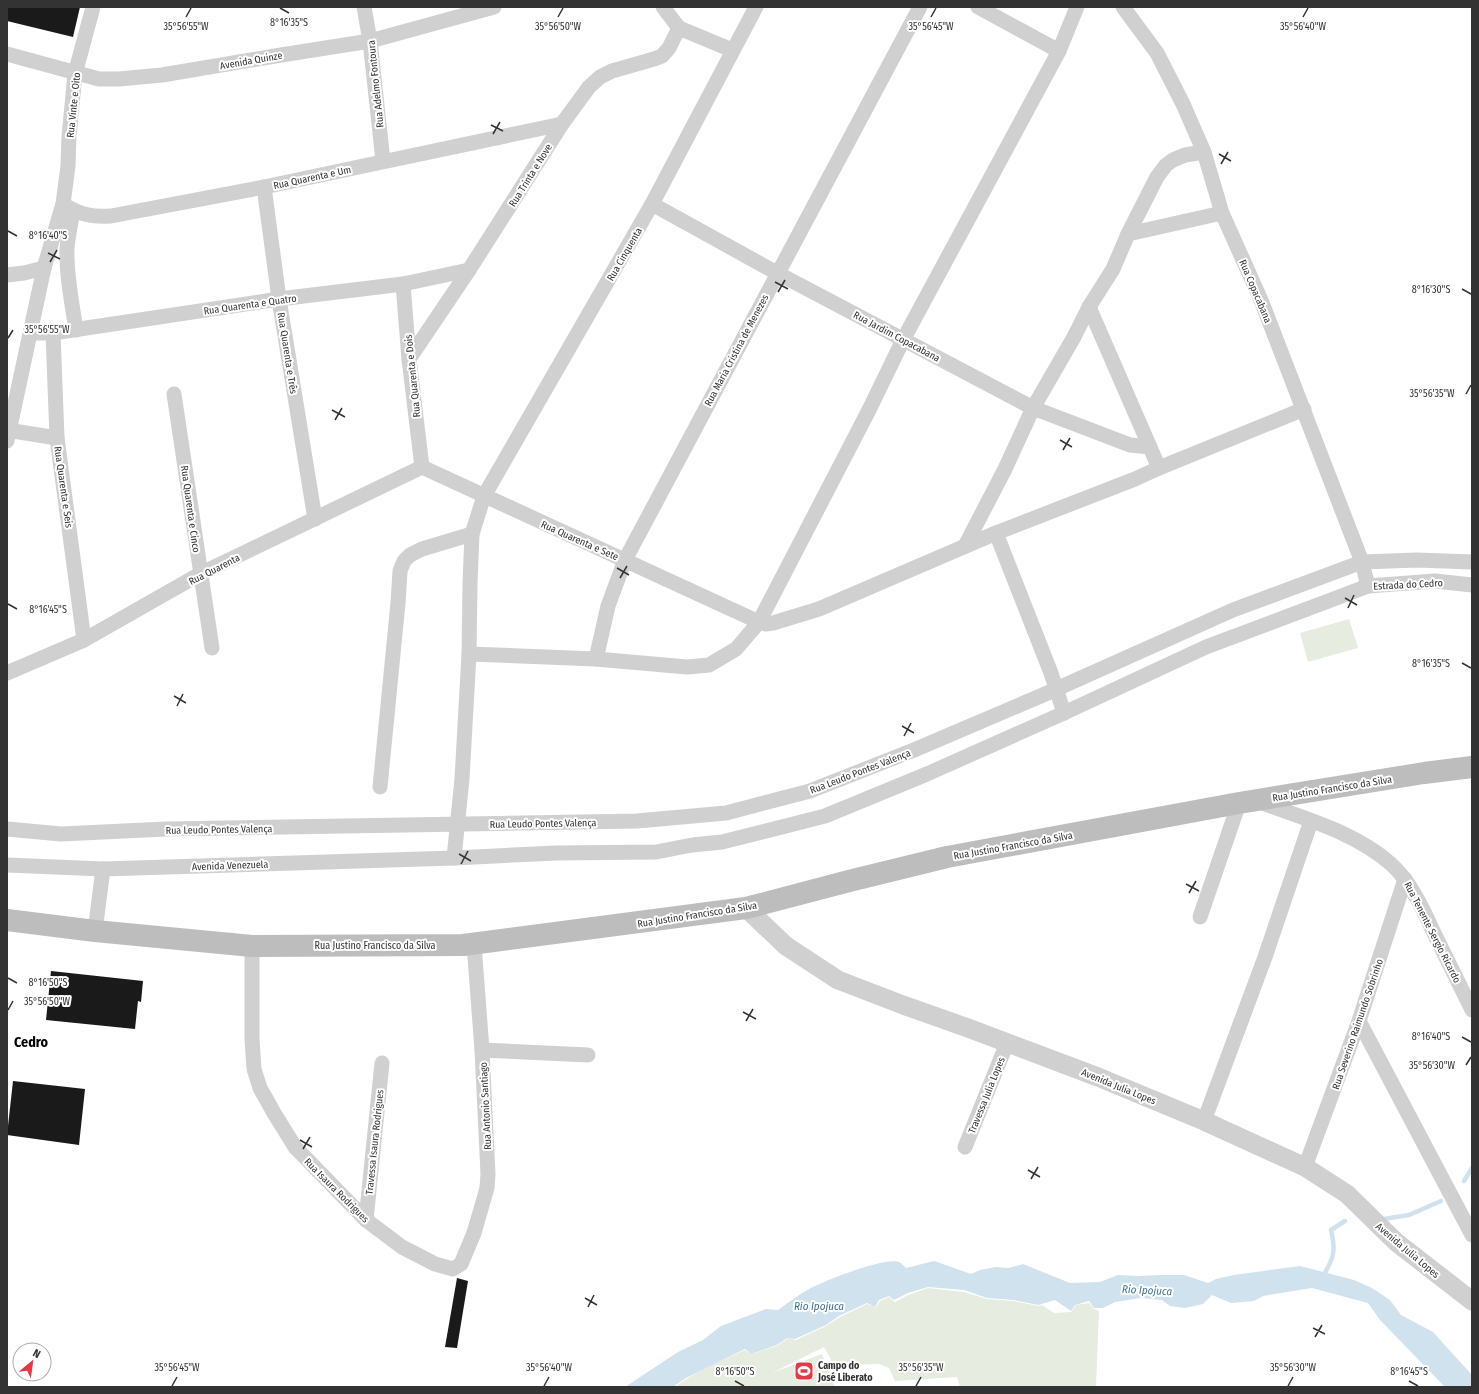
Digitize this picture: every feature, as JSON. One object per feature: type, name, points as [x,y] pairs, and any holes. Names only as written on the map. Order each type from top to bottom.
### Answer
[{"type":"main road","name":"Rua Justino Francisco da Silva","points":[[7,920],[95,931],[252,946],[474,944],[746,908],[947,857],[1248,802],[1424,773],[1472,767]]},
{"type":"street","name":"Rua Vinte e Oito","points":[[68,208],[69,136],[76,74],[93,7]]},
{"type":"street","name":"Rua Adelmo Fontoura","points":[[364,7],[370,41],[383,161]]},
{"type":"street","points":[[663,7],[679,28],[732,50]]},
{"type":"street","name":"Rua Cinquenta","points":[[454,858],[456,825],[462,779],[470,654],[472,534],[484,496],[652,204],[756,7]]},
{"type":"street","name":"Rua Maria Cristina de Menezes","points":[[596,659],[608,606],[625,560],[920,7]]},
{"type":"street","points":[[978,7],[1059,51]]},
{"type":"street","points":[[470,654],[596,659],[687,667],[709,665],[736,649],[759,622],[869,410],[903,340],[1059,51],[1077,7]]},
{"type":"street","name":"Rua Copacabana","points":[[1123,7],[1157,53],[1183,104],[1204,152],[1222,213],[1261,300],[1304,408],[1362,562],[1368,586]]},
{"type":"street","name":"Avenida Quinze","points":[[7,54],[76,74],[99,79],[119,79],[162,75],[370,41],[487,8]]},
{"type":"street","name":"Rua Trinta e Nove","points":[[409,358],[470,270],[562,124],[589,87],[600,77],[618,69],[662,56],[669,48],[679,28]]},
{"type":"street","name":"Rua Quarenta e Um","points":[[68,208],[96,217],[111,216],[264,187],[562,124]]},
{"type":"street","points":[[965,546],[1005,469],[1033,408],[1074,337],[1089,307],[1112,269],[1157,177],[1166,165],[1184,155],[1204,152]]},
{"type":"street","name":"Rua Quarenta e Três","points":[[264,187],[279,299],[315,519]]},
{"type":"street","name":"Rua Jardim Copacabana","points":[[652,204],[777,273],[1033,408],[1130,445],[1150,447]]},
{"type":"street","points":[[57,438],[8,434],[44,268],[68,208]]},
{"type":"street","points":[[68,208],[67,248],[69,281],[76,330]]},
{"type":"street","points":[[1128,234],[1222,213]]},
{"type":"street","points":[[7,275],[44,268]]},
{"type":"street","name":"Rua Quarenta e Quatro","points":[[31,333],[53,333],[76,330],[279,299],[403,284],[470,270]]},
{"type":"street","name":"Rua Quarenta e Dois","points":[[403,284],[409,358],[422,467]]},
{"type":"street","points":[[1089,307],[1159,468]]},
{"type":"street","name":"Rua Quarenta e Seis","points":[[53,333],[57,438],[84,640]]},
{"type":"street","name":"Rua Quarenta e Cinco","points":[[174,394],[212,648]]},
{"type":"street","points":[[759,622],[766,624],[773,623],[819,609],[996,533],[1135,479],[1304,408]]},
{"type":"street","name":"Rua Quarenta e Sete","points":[[422,467],[759,622]]},
{"type":"street","name":"Rua Quarenta","points":[[7,673],[84,640],[200,574],[422,467]]},
{"type":"street","points":[[996,533],[1064,713]]},
{"type":"street","points":[[380,787],[400,571],[404,561],[422,549],[472,534]]},
{"type":"street","name":"Rua Leudo Pontes Valença","points":[[7,829],[61,834],[166,829],[637,821],[726,813],[810,791],[914,750],[1056,689],[1233,610],[1362,562],[1417,560],[1472,562]]},
{"type":"street","name":"Estrada do Cedro","points":[[1368,586],[1435,581],[1472,585]]},
{"type":"street","points":[[454,858],[556,853],[656,852],[722,842],[825,816],[927,774],[1064,713],[1206,647],[1368,586]]},
{"type":"street","points":[[1200,917],[1248,802]]},
{"type":"street","name":"Rua Tenente Sergio Ricardo","points":[[1248,802],[1311,821],[1342,833],[1368,847],[1391,864],[1405,879],[1426,916],[1472,1010]]},
{"type":"street","points":[[1204,1121],[1265,957],[1311,821]]},
{"type":"street","name":"Avenida Venezuela","points":[[7,865],[103,869],[454,858]]},
{"type":"street","points":[[95,931],[103,869]]},
{"type":"street","name":"Rua Severino Raimundo Sobrinho","points":[[1306,1167],[1359,1021],[1405,879]]},
{"type":"street","name":"Avenida Julia Lopes","points":[[746,908],[786,946],[838,980],[1098,1077],[1204,1121],[1306,1167],[1346,1194],[1396,1242],[1472,1301]]},
{"type":"street","name":"Rua Antonio Santiago","points":[[461,1264],[474,1233],[487,1188],[488,1163],[482,1050],[474,944]]},
{"type":"street","name":"Rua Isaura Rodrigues","points":[[252,946],[252,1039],[254,1069],[260,1088],[295,1147],[366,1220],[402,1246],[434,1264],[453,1269],[461,1264]]},
{"type":"street","points":[[1359,1021],[1472,1235]]},
{"type":"street","name":"Travessa Julia Lopes","points":[[965,1147],[1007,1043]]},
{"type":"street","points":[[482,1050],[588,1055]]},
{"type":"street","name":"Travessa Isaura Rodrigues","points":[[366,1220],[382,1063]]},
{"type":"shaded area","points":[[1349,619],[1358,648],[1308,662],[1300,633]]},
{"type":"shaded area","points":[[928,1288],[964,1292],[987,1299],[1014,1301],[1038,1306],[1042,1305],[1054,1313],[1071,1312],[1076,1305],[1089,1303],[1094,1309],[1099,1311],[1096,1386],[960,1387],[957,1377],[895,1381],[889,1368],[879,1364],[834,1365],[824,1347],[772,1373],[822,1354],[835,1387],[675,1387],[700,1371],[745,1350],[751,1354],[777,1346],[788,1338],[796,1340],[867,1304],[876,1307],[880,1301],[889,1297],[895,1302],[908,1295]]},
{"type":"water","name":"Rio Ipojuca","points":[[891,1261],[899,1262],[906,1268],[934,1261],[971,1274],[980,1270],[996,1267],[1009,1268],[1023,1264],[1070,1283],[1100,1282],[1118,1275],[1184,1275],[1208,1283],[1216,1279],[1234,1275],[1300,1266],[1354,1280],[1372,1288],[1390,1300],[1401,1315],[1433,1332],[1472,1375],[1472,1387],[1445,1387],[1380,1320],[1368,1303],[1312,1288],[1263,1296],[1254,1301],[1231,1303],[1212,1295],[1203,1304],[1185,1308],[1170,1306],[1162,1300],[1141,1298],[1115,1302],[1103,1308],[1094,1308],[1089,1301],[1075,1305],[1071,1311],[1055,1300],[1038,1305],[1014,1300],[987,1298],[964,1290],[928,1287],[908,1293],[894,1300],[889,1296],[879,1300],[875,1307],[867,1303],[839,1316],[826,1325],[795,1339],[787,1338],[777,1345],[751,1354],[745,1349],[686,1378],[673,1387],[625,1387],[678,1352],[703,1340],[721,1326],[766,1309],[778,1310],[797,1296],[817,1285],[868,1266],[881,1263]]},
{"type":"building","points":[[7,7],[80,7],[73,37],[7,21]]},
{"type":"building","points":[[51,971],[143,981],[141,1002],[138,1001],[135,1029],[46,1020]]},
{"type":"building","points":[[13,1081],[85,1089],[79,1145],[7,1135]]},
{"type":"building","points":[[457,1278],[468,1281],[457,1348],[445,1347]]},
{"type":"waterway","points":[[1464,1181],[1472,1168]]},
{"type":"waterway","points":[[1384,1219],[1409,1215],[1441,1201]]},
{"type":"waterway","points":[[1323,1276],[1330,1264],[1334,1249],[1331,1230],[1345,1221]]},
{"type":"place","name":"Campo do José Liberato","points":[[804,1371]]},
{"type":"district","name":"Cedro","points":[[31,1042]]}]
